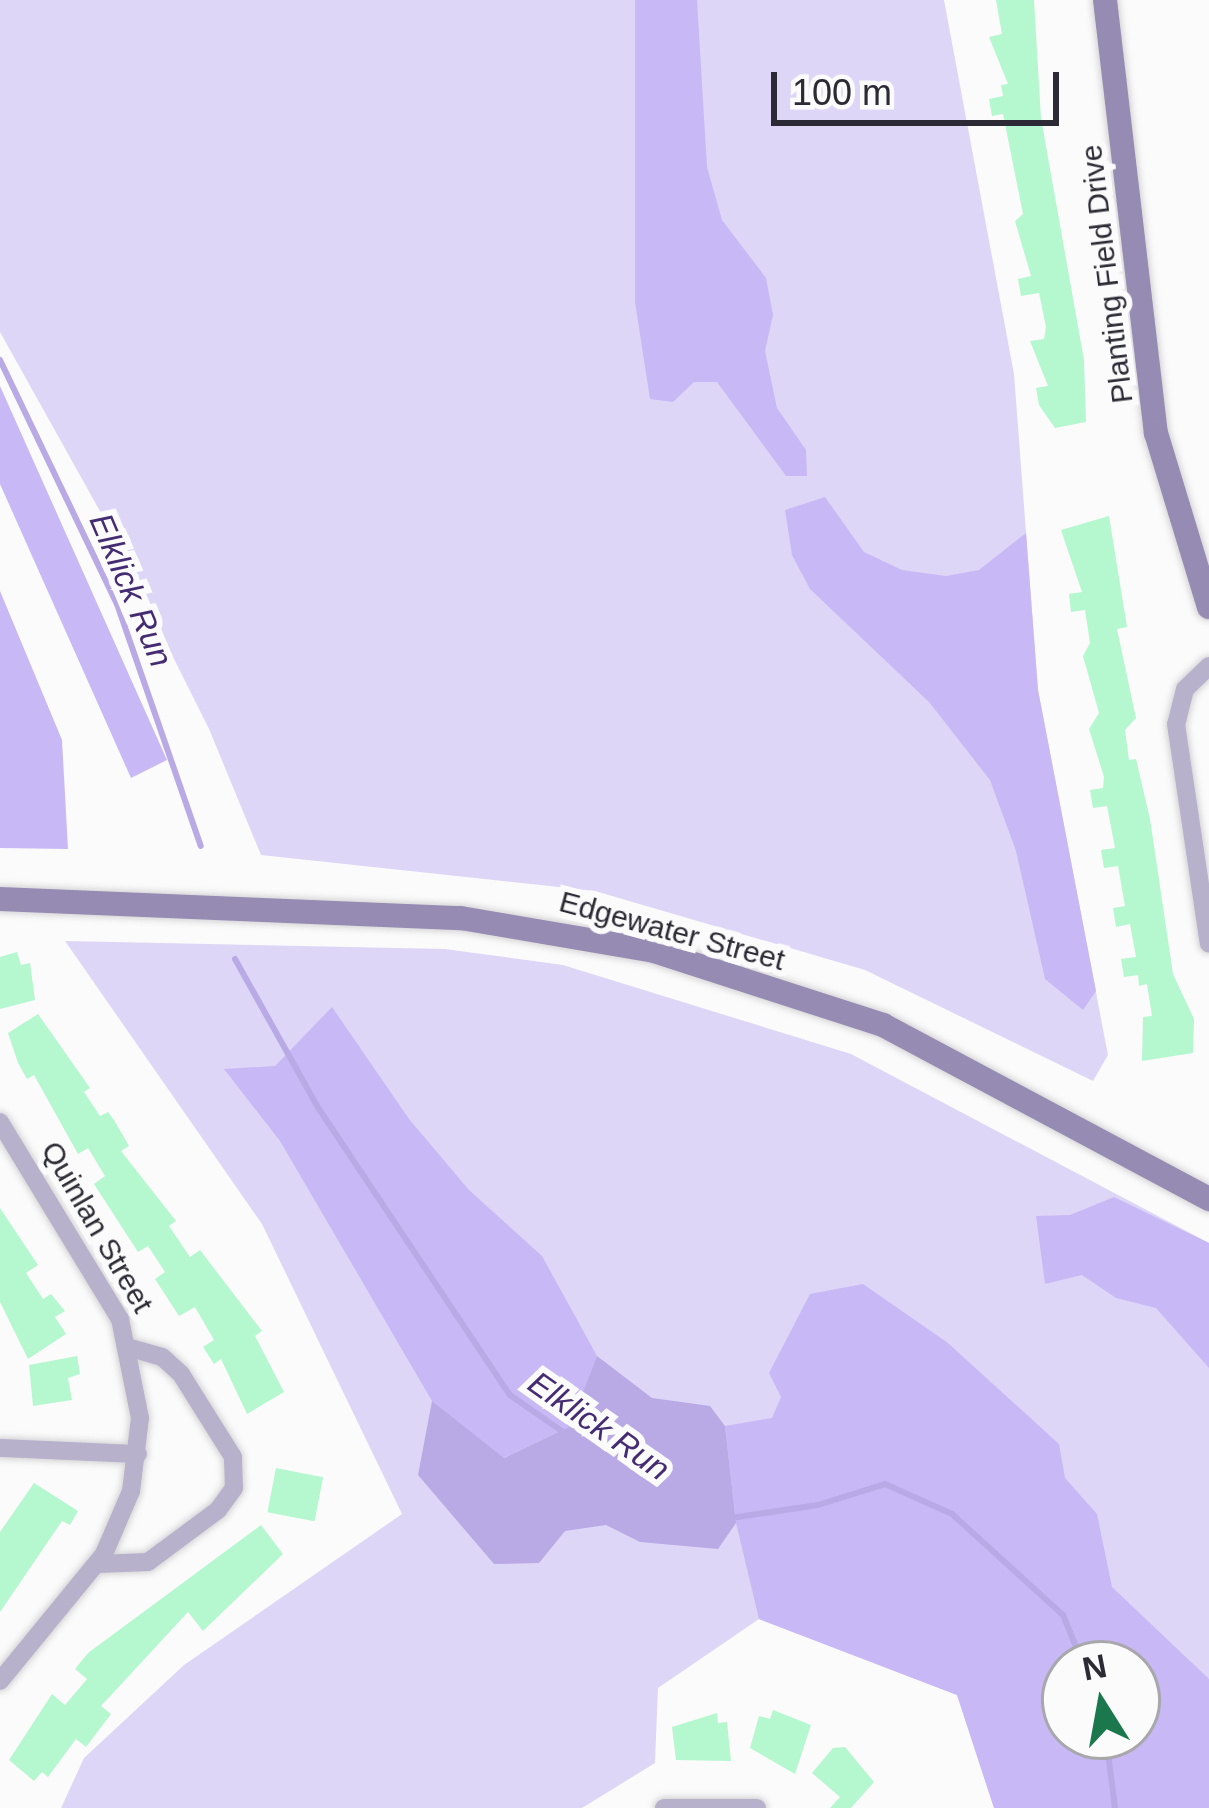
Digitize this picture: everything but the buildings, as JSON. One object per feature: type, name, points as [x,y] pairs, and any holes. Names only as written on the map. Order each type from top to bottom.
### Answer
[{"type":"street","name":"Planting Field Drive","points":[[1105,0],[1156,434],[1209,607]]},
{"type":"street","points":[[1209,666],[1185,689],[1176,724],[1209,944]]},
{"type":"street","name":"Edgewater Street","points":[[0,899],[473,919],[650,950],[883,1025],[1209,1199]]},
{"type":"street","name":"Quinlan Street","points":[[0,1123],[104,1286],[130,1348],[138,1454],[118,1525],[98,1564],[0,1681]]},
{"type":"street","points":[[0,1166],[20,1154]]},
{"type":"street","points":[[98,1564],[148,1562],[218,1510],[234,1488],[233,1457],[181,1374],[162,1358],[130,1348]]},
{"type":"street","points":[[0,1448],[138,1454]]},
{"type":"street","points":[[664,1808],[757,1808]]},
{"type":"shaded area","points":[[0,0],[944,0],[1014,374],[1038,690],[1108,1055],[1093,1081],[865,970],[595,891],[261,855],[209,729],[101,513],[0,332]]},
{"type":"shaded area","points":[[635,0],[697,0],[707,167],[722,220],[766,278],[773,315],[765,351],[777,408],[806,450],[807,476],[786,476],[717,382],[694,382],[673,402],[650,399],[635,302]]},
{"type":"shaded area","points":[[0,386],[167,760],[131,778],[0,484]]},
{"type":"shaded area","points":[[825,497],[864,552],[902,570],[946,576],[979,570],[1026,533],[1038,690],[1096,991],[1083,1010],[1045,979],[1016,851],[990,780],[929,702],[810,589],[792,555],[785,510]]},
{"type":"shaded area","points":[[0,591],[62,740],[68,849],[0,848]]},
{"type":"shaded area","points":[[65,941],[445,949],[563,965],[851,1054],[1209,1243],[1209,1808],[994,1808],[957,1695],[759,1619],[658,1688],[655,1763],[582,1808],[61,1808],[84,1758],[184,1665],[402,1514],[262,1224]]},
{"type":"shaded area","points":[[332,1007],[409,1119],[469,1190],[542,1256],[597,1356],[569,1427],[503,1458],[432,1401],[280,1141],[224,1069],[275,1066]]},
{"type":"shaded area","points":[[1114,1197],[1209,1243],[1209,1368],[1156,1308],[1116,1298],[1082,1275],[1045,1284],[1036,1216],[1070,1215]]},
{"type":"shaded area","points":[[863,1284],[948,1343],[1059,1444],[1065,1478],[1097,1514],[1112,1587],[1209,1679],[1209,1808],[994,1808],[957,1695],[759,1619],[736,1523],[725,1426],[772,1418],[781,1397],[769,1373],[810,1294]]},
{"type":"water","points":[[597,1356],[652,1398],[710,1406],[725,1426],[736,1523],[718,1549],[640,1542],[606,1525],[565,1531],[539,1563],[494,1564],[418,1475],[432,1401],[504,1458],[569,1427]]},
{"type":"waterway","name":"Elklick Run","points":[[0,360],[117,604],[201,846]]},
{"type":"waterway","name":"Elklick Run","points":[[235,959],[319,1109],[510,1395],[566,1434]]},
{"type":"waterway","name":"Elklick Run","points":[[731,1518],[818,1505],[885,1484],[952,1514],[1063,1615],[1073,1640]]},
{"type":"waterway","name":"Elklick Run","points":[[1109,1760],[1115,1808]]}]
